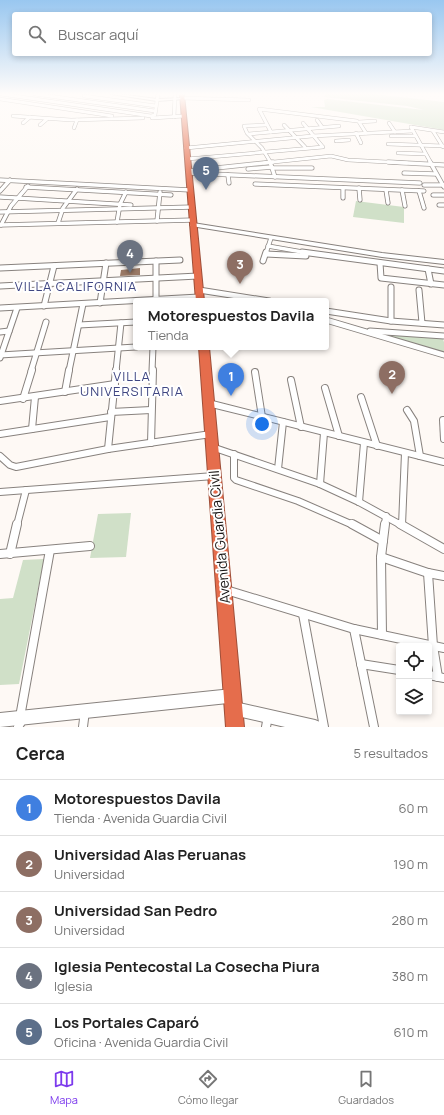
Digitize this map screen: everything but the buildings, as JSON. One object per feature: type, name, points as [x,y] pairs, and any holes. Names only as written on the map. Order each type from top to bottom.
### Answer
[{"type":"highway","points":[[185,128],[199,296]]},
{"type":"highway","name":"Avenida Guardia Civil","points":[[204,350],[235,727]]},
{"type":"street","points":[[245,128],[265,153],[275,177]]},
{"type":"street","points":[[268,128],[271,132]]},
{"type":"street","points":[[288,128],[305,147]]},
{"type":"street","points":[[187,159],[245,155],[322,146],[312,136],[307,128],[249,134]]},
{"type":"street","points":[[340,128],[344,134]]},
{"type":"street","points":[[363,128],[366,133]]},
{"type":"street","points":[[392,128],[395,132]]},
{"type":"street","points":[[411,128],[430,164],[444,186]]},
{"type":"street","points":[[416,128],[444,132]]},
{"type":"street","points":[[186,148],[222,146],[332,134],[413,131]]},
{"type":"street","points":[[433,131],[443,147]]},
{"type":"street","points":[[356,133],[361,143]]},
{"type":"street","points":[[332,134],[339,144]]},
{"type":"street","points":[[390,136],[415,136]]},
{"type":"street","points":[[274,140],[283,151]]},
{"type":"street","points":[[336,141],[348,140]]},
{"type":"street","points":[[240,143],[245,155],[248,170],[272,168],[312,168]]},
{"type":"street","points":[[388,144],[443,147]]},
{"type":"street","points":[[222,146],[228,156]]},
{"type":"street","points":[[398,153],[425,154]]},
{"type":"street","points":[[188,172],[246,164],[336,156],[348,160],[444,164]]},
{"type":"street","points":[[285,160],[288,169]]},
{"type":"street","points":[[188,172],[444,186]]},
{"type":"street","points":[[404,173],[436,174]]},
{"type":"street","points":[[213,174],[214,181]]},
{"type":"street","points":[[228,175],[229,183]]},
{"type":"street","points":[[244,176],[244,181]]},
{"type":"street","points":[[256,176],[253,184],[424,191]]},
{"type":"street","points":[[333,179],[335,188]]},
{"type":"street","points":[[0,180],[190,190]]},
{"type":"street","points":[[0,192],[10,180]]},
{"type":"street","points":[[0,225],[17,199],[32,181]]},
{"type":"street","points":[[58,223],[62,210],[80,184]]},
{"type":"street","points":[[26,187],[171,195]]},
{"type":"street","points":[[157,221],[159,194],[161,188]]},
{"type":"street","points":[[343,188],[343,198]]},
{"type":"street","points":[[359,188],[360,200]]},
{"type":"street","points":[[386,190],[388,203]]},
{"type":"street","points":[[402,190],[406,206]]},
{"type":"street","points":[[419,191],[424,208]]},
{"type":"street","points":[[116,222],[119,207],[126,192]]},
{"type":"street","points":[[433,195],[444,195]]},
{"type":"street","points":[[0,198],[119,207]]},
{"type":"street","points":[[438,205],[444,205]]},
{"type":"street","points":[[0,212],[119,207],[192,207]]},
{"type":"street","points":[[0,225],[157,221],[193,223],[271,238],[382,255],[444,262]]},
{"type":"street","points":[[263,261],[271,238]]},
{"type":"street","points":[[268,246],[324,256],[444,271]]},
{"type":"street","points":[[266,254],[324,256]]},
{"type":"street","points":[[0,274],[1,268],[180,260]]},
{"type":"street","points":[[156,261],[156,298]]},
{"type":"street","points":[[100,303],[106,263]]},
{"type":"street","points":[[380,263],[381,278],[444,285]]},
{"type":"street","points":[[44,306],[54,266]]},
{"type":"street","points":[[428,269],[431,284]]},
{"type":"street","points":[[0,286],[198,276]]},
{"type":"street","points":[[391,287],[391,321]]},
{"type":"street","points":[[419,290],[422,323]]},
{"type":"street","points":[[178,298],[199,296],[227,298]]},
{"type":"street","points":[[0,308],[133,301]]},
{"type":"street","points":[[65,392],[82,304]]},
{"type":"street","points":[[17,308],[0,356],[133,347]]},
{"type":"street","points":[[329,311],[391,321],[444,325]]},
{"type":"street","points":[[329,320],[444,355]]},
{"type":"street","points":[[23,399],[46,322]]},
{"type":"street","points":[[79,325],[133,322]]},
{"type":"street","points":[[108,449],[121,323]]},
{"type":"street","points":[[0,332],[9,331]]},
{"type":"street","points":[[362,331],[444,337]]},
{"type":"street","points":[[151,443],[153,350]]},
{"type":"street","points":[[255,372],[262,417]]},
{"type":"street","points":[[290,380],[301,427]]},
{"type":"street","points":[[0,401],[23,399],[115,384]]},
{"type":"street","points":[[325,388],[339,436]]},
{"type":"street","points":[[32,429],[35,397]]},
{"type":"street","points":[[361,397],[377,446]]},
{"type":"street","points":[[208,403],[444,462]]},
{"type":"street","points":[[0,434],[111,415],[151,410]]},
{"type":"street","points":[[407,410],[414,421],[420,456]]},
{"type":"street","points":[[443,420],[444,439]]},
{"type":"street","points":[[278,469],[284,422]]},
{"type":"street","points":[[320,484],[324,433]]},
{"type":"street","points":[[0,456],[10,465],[16,467],[108,449],[211,434]]},
{"type":"street","points":[[360,502],[364,443]]},
{"type":"street","points":[[212,447],[320,484],[360,502],[444,549]]},
{"type":"street","points":[[402,526],[405,453]]},
{"type":"street","points":[[234,454],[234,478],[236,480],[298,502],[347,522],[383,541]]},
{"type":"street","points":[[0,492],[214,476]]},
{"type":"street","points":[[10,554],[26,490]]},
{"type":"street","points":[[382,635],[381,557],[386,516]]},
{"type":"street","points":[[0,554],[90,546]]},
{"type":"street","points":[[21,722],[50,550]]},
{"type":"street","points":[[381,557],[428,573],[444,576]]},
{"type":"street","points":[[428,573],[433,646],[441,678]]},
{"type":"street","points":[[224,590],[354,629],[444,648]]},
{"type":"street","points":[[304,614],[324,727]]},
{"type":"street","points":[[354,629],[374,727]]},
{"type":"street","points":[[361,664],[396,670]]},
{"type":"street","points":[[0,720],[21,722],[85,711],[233,702],[267,722],[315,727]]},
{"type":"street","points":[[83,727],[85,711]]},
{"type":"green space","points":[[432,128],[444,128],[444,130]]},
{"type":"green space","points":[[356,201],[404,207],[404,223],[353,217]]},
{"type":"green space","points":[[375,332],[394,335],[442,337],[444,342],[444,353]]},
{"type":"green space","points":[[131,513],[126,557],[90,558],[98,514]]},
{"type":"green space","points":[[44,559],[19,684],[0,685],[0,599],[13,598],[23,560]]},
{"type":"place","name":"Los Portales Caparó","points":[[206,190]]},
{"type":"place","name":"Iglesia Pentecostal La Cosecha Piura","points":[[130,273]]},
{"type":"place","name":"Universidad San Pedro","points":[[240,284]]},
{"type":"place","name":"Universidad Alas Peruanas","points":[[392,394]]},
{"type":"place","name":"Motorespuestos Davila","points":[[231,396]]},
{"type":"district","name":"VILLA CALIFORNIA","points":[[76,286]]},
{"type":"district","name":"VILLA UNIVERSITARIA","points":[[132,384]]}]
